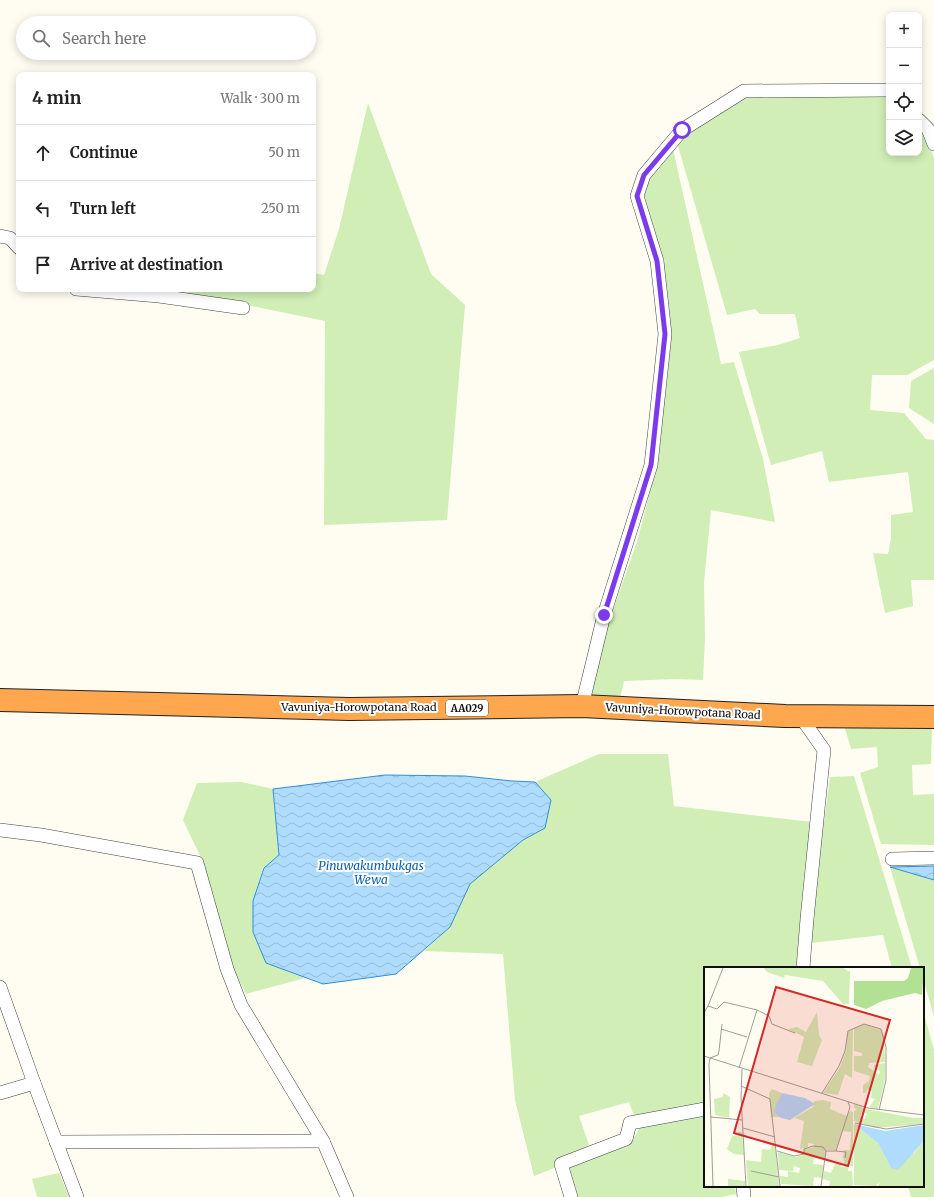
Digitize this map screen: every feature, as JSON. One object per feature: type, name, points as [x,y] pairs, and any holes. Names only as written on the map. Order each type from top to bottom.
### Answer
[{"type":"highway","name":"Vavuniya-Horowpotana Road","points":[[0,700],[349,709],[582,706],[800,716],[934,717]]},
{"type":"street","points":[[582,706],[604,615],[651,465],[665,334],[657,261],[637,196],[644,175],[682,130],[744,91],[886,90]]},
{"type":"street","points":[[922,123],[928,129],[934,144]]},
{"type":"street","points":[[0,236],[10,238],[16,245]]},
{"type":"street","points":[[112,292],[159,296],[243,308]]},
{"type":"street","points":[[800,716],[824,750],[803,967]]},
{"type":"street","points":[[0,830],[41,835],[197,863],[227,969],[241,1004],[323,1141],[347,1197]]},
{"type":"street","points":[[892,859],[934,858]]},
{"type":"street","points":[[0,987],[34,1083],[78,1197]]},
{"type":"street","points":[[0,1093],[34,1083]]},
{"type":"street","points":[[571,1197],[561,1164],[626,1139],[630,1123],[704,1109]]},
{"type":"street","points":[[56,1142],[323,1141]]},
{"type":"street","points":[[743,1187],[744,1197]]},
{"type":"green space","points":[[745,94],[886,95],[886,156],[922,156],[922,130],[924,132],[934,158],[934,360],[907,375],[872,375],[870,410],[904,413],[926,439],[934,440],[934,580],[911,580],[913,606],[885,613],[873,553],[888,554],[891,539],[891,515],[913,512],[908,472],[829,482],[822,451],[771,465],[739,352],[778,345],[800,338],[795,314],[760,314],[755,309],[727,315],[676,139]]},
{"type":"green space","points":[[368,103],[431,274],[465,305],[447,520],[324,525],[325,321],[187,293],[316,292],[316,274],[324,275],[339,229]]},
{"type":"green space","points":[[673,149],[721,364],[734,362],[763,459],[775,522],[711,510],[704,582],[705,638],[703,680],[675,679],[624,681],[618,706],[587,702],[610,618],[637,542],[657,465],[670,335],[663,260],[642,193],[653,172]]},
{"type":"green space","points":[[934,368],[934,424],[909,408],[911,381]]},
{"type":"green space","points":[[843,721],[932,725],[931,764],[912,765],[913,795],[934,794],[934,845],[881,844],[860,773],[878,767],[877,747],[851,749]]},
{"type":"green space","points":[[599,754],[668,754],[674,806],[812,822],[824,822],[830,777],[854,776],[912,967],[892,967],[883,935],[811,943],[810,967],[704,967],[704,1187],[735,1187],[736,1194],[722,1197],[578,1197],[568,1166],[630,1145],[639,1129],[629,1102],[579,1116],[589,1145],[557,1162],[557,1167],[534,1176],[515,1100],[503,954],[424,951],[450,927],[470,884],[523,840],[545,828],[551,800],[535,782]]},
{"type":"green space","points":[[241,782],[273,789],[279,855],[263,868],[253,901],[266,963],[305,978],[246,994],[233,968],[202,860],[183,820],[197,783]]},
{"type":"green space","points":[[890,867],[934,880],[934,1017],[924,982],[924,967],[920,967]]},
{"type":"green space","points":[[924,1014],[934,1050],[934,1197],[911,1197],[908,1187],[924,1187]]},
{"type":"green space","points":[[59,1173],[69,1197],[37,1197],[32,1179]]},
{"type":"water","name":"Pinuwakumbukgas Wewa","points":[[385,775],[465,776],[535,782],[551,800],[545,828],[523,840],[470,884],[450,927],[396,974],[323,984],[266,963],[253,932],[253,901],[264,868],[279,855],[273,789]]},
{"type":"water","points":[[934,866],[934,880],[890,867]]},
{"type":"route","points":[[604,615],[651,465],[665,334],[657,261],[637,196],[644,175],[682,130]]}]
